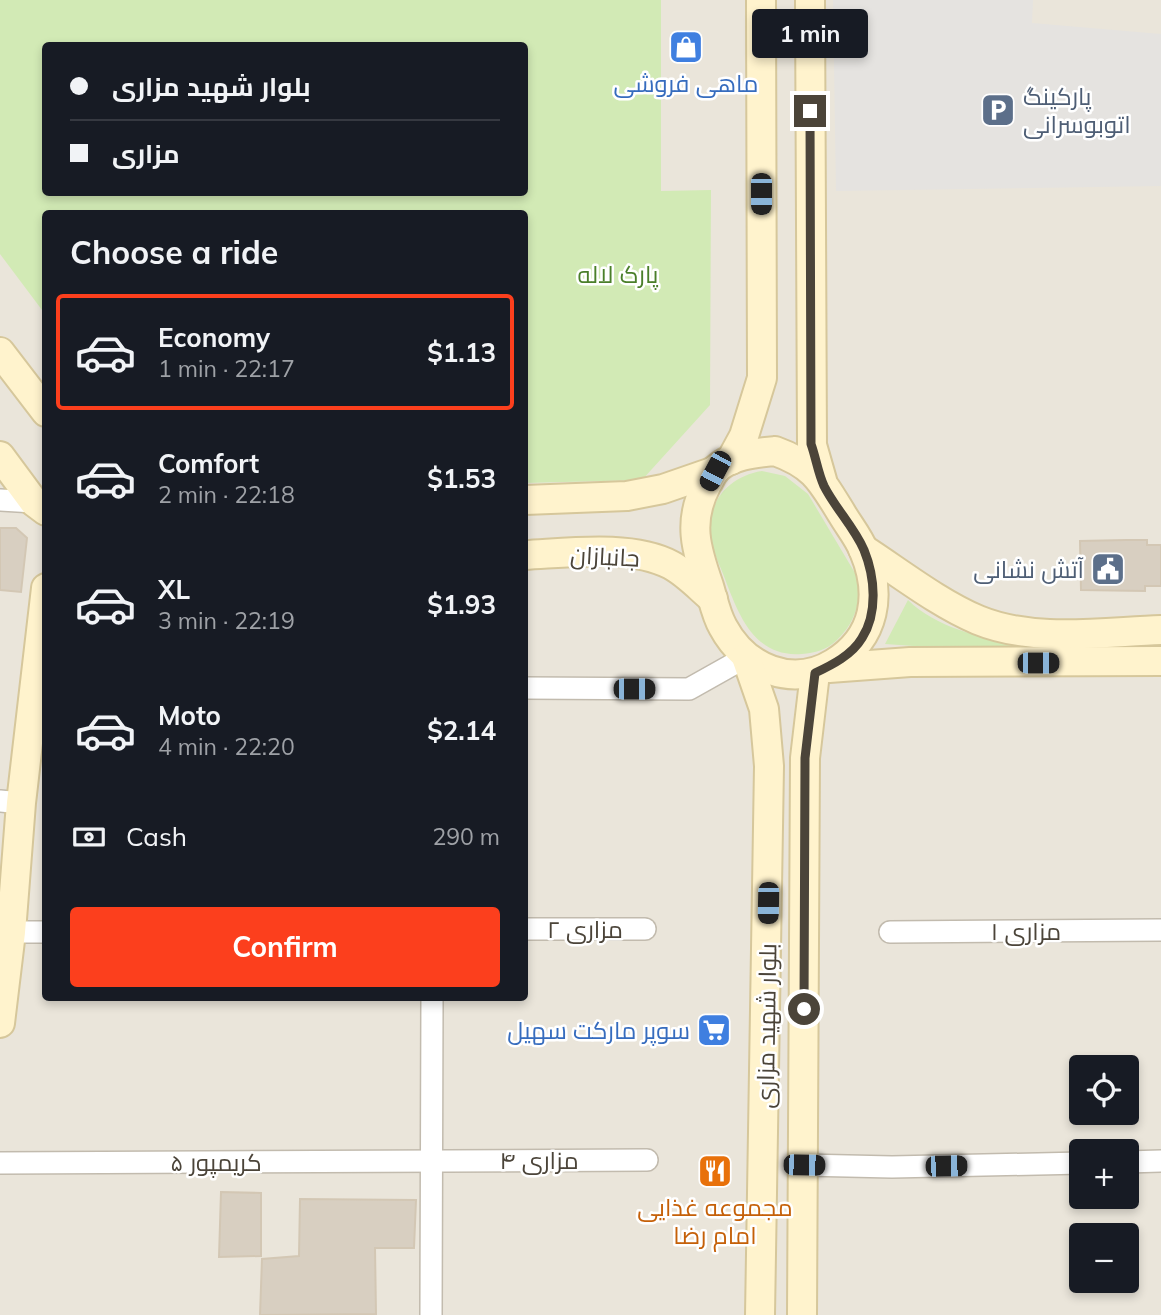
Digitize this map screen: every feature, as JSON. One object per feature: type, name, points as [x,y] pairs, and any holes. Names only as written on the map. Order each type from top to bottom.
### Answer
[{"type":"main road","points":[[761,0],[762,378],[744,436],[698,500],[695,519],[696,546],[722,625],[746,657],[768,670],[786,674],[910,662],[1161,661]]},
{"type":"main road","points":[[810,0],[811,444],[824,486]]},
{"type":"main road","points":[[0,352],[42,407]]},
{"type":"main road","points":[[528,499],[627,496],[663,489],[748,453],[775,451],[796,458],[812,469],[824,486],[863,549],[872,573],[874,592],[871,617],[862,639],[846,655],[820,670]]},
{"type":"main road","points":[[0,456],[40,507]]},
{"type":"main road","points":[[863,549],[980,621],[1042,634],[1161,630]]},
{"type":"main road","name":"جانبازان","points":[[528,555],[601,552],[638,554],[670,565],[713,599]]},
{"type":"main road","points":[[0,1023],[11,933],[10,802],[40,685],[42,653]]},
{"type":"main road","name":"بلوار شهید مزاری","points":[[746,657],[764,709],[769,766],[760,1315]]},
{"type":"main road","name":"بلوار شهید مزاری","points":[[802,1315],[805,758],[820,670]]},
{"type":"street","points":[[0,500],[40,507]]},
{"type":"street","points":[[528,688],[689,690],[746,657]]},
{"type":"street","name":"مزاری ۲","points":[[528,929],[645,929]]},
{"type":"street","name":"مزاری ۱","points":[[890,932],[1161,930]]},
{"type":"street","points":[[11,933],[42,932]]},
{"type":"street","points":[[431,1315],[432,1001]]},
{"type":"street","name":"مزاری ۴","points":[[432,1161],[647,1160]]},
{"type":"street","name":"کریمپور ۵","points":[[0,1163],[432,1161]]},
{"type":"street","points":[[1139,1162],[1161,1161]]},
{"type":"street","points":[[804,1165],[892,1167],[1069,1163]]},
{"type":"shaded area","points":[[0,0],[1161,0],[1161,1315],[0,1315]]},
{"type":"shaded area","name":"پارکینگ اتوبوسرانی","points":[[833,0],[1033,0],[1032,23],[1161,34],[1161,186],[836,191]]},
{"type":"green space","name":"پارک لاله","points":[[0,0],[661,0],[661,191],[711,190],[710,405],[642,480],[528,483],[528,210],[42,210],[42,310],[0,254]]},
{"type":"green space","points":[[762,471],[785,476],[808,494],[858,578],[859,596],[848,627],[828,647],[811,653],[786,653],[772,649],[751,632],[736,607],[713,548],[711,518],[720,496],[737,480]]},
{"type":"green space","points":[[908,600],[924,613],[961,631],[1065,652],[1013,653],[885,644]]},
{"type":"building","points":[[0,528],[16,528],[27,538],[21,592],[0,590]]},
{"type":"building","points":[[1147,540],[1147,545],[1161,545],[1161,586],[1145,586],[1145,591],[1081,590],[1080,541]]},
{"type":"building","points":[[221,1192],[261,1193],[261,1256],[219,1257]]},
{"type":"building","points":[[300,1199],[416,1200],[414,1248],[375,1248],[376,1314],[260,1315],[262,1259],[299,1256]]},
{"type":"place","name":"ماهی فروشی","points":[[686,47]]},
{"type":"place","name":"پارکینگ اتوبوسرانی","points":[[998,110]]},
{"type":"place","name":"آتش نشانی","points":[[1108,569]]},
{"type":"place","name":"سوپر مارکت سهیل","points":[[714,1030]]},
{"type":"place","name":"مجموعه غذایی امام رضا","points":[[715,1171]]},
{"type":"route","points":[[804,1009],[805,758],[815,673],[846,655],[862,639],[871,617],[874,592],[872,573],[863,549],[824,486],[811,444],[810,111]]}]
